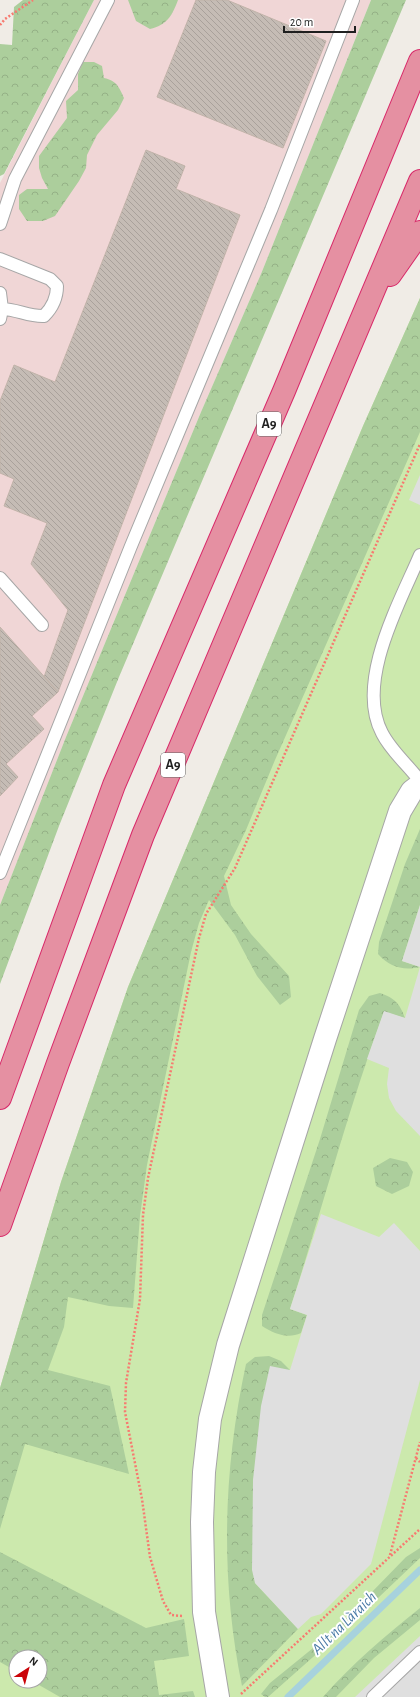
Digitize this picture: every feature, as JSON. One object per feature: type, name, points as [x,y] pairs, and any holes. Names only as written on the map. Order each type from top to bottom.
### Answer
[{"type":"highway","name":"A9","points":[[0,1098],[114,785],[284,391],[420,61]]},
{"type":"highway","name":"A9","points":[[0,1224],[143,835],[420,181]]},
{"type":"highway","name":"A9","points":[[364,312],[420,232]]},
{"type":"street","points":[[218,1697],[204,1612],[202,1522],[204,1472],[210,1419],[228,1345],[325,1039],[400,811],[412,791],[420,785]]},
{"type":"lane","points":[[0,224],[15,180],[108,0]]},
{"type":"lane","points":[[0,873],[131,546],[271,210],[353,0]]},
{"type":"lane","points":[[0,259],[50,279],[57,286],[57,295],[53,304],[44,316],[38,316],[13,309],[1,314],[0,293]]},
{"type":"lane","points":[[420,555],[380,652],[374,687],[376,713],[382,733],[390,746],[420,781]]},
{"type":"lane","points":[[0,578],[42,625]]},
{"type":"lane","points":[[374,1697],[420,1652]]},
{"type":"path","points":[[0,25],[5,19],[33,0]]},
{"type":"path","points":[[204,1612],[171,1616],[163,1602],[150,1557],[142,1499],[125,1412],[126,1383],[140,1299],[143,1215],[148,1178],[198,938],[206,914],[235,868],[420,444]]},
{"type":"path","points":[[390,1555],[420,1442]]},
{"type":"path","points":[[416,1458],[420,1462]]},
{"type":"path","points":[[238,1697],[420,1528]]},
{"type":"shaded area","points":[[94,0],[371,0],[261,274],[201,412],[66,737],[0,905],[0,183]]},
{"type":"shaded area","points":[[420,475],[420,505],[409,500]]},
{"type":"shaded area","points":[[420,905],[420,967],[402,961]]},
{"type":"shaded area","points":[[420,967],[420,1136],[396,1111],[389,1098],[387,1084],[389,1068],[367,1059],[384,1011],[405,1018]]},
{"type":"shaded area","points":[[321,1214],[379,1237],[394,1223],[420,1251],[420,1380],[371,1564],[321,1614],[311,1617],[298,1629],[255,1583],[252,1570],[253,1480],[261,1406],[270,1366],[290,1370],[307,1315],[290,1309]]},
{"type":"shaded area","points":[[420,1636],[420,1697],[355,1697]]},
{"type":"green space","points":[[23,0],[94,0],[4,174],[0,176],[0,44],[12,45],[14,7]]},
{"type":"green space","points":[[128,0],[178,0],[168,19],[161,25],[150,29],[136,21]]},
{"type":"green space","points":[[371,0],[406,0],[119,677],[59,826],[0,984],[0,905],[66,737],[201,412],[261,274]]},
{"type":"green space","points":[[83,62],[94,62],[102,66],[104,78],[117,85],[124,98],[118,110],[97,135],[87,155],[86,168],[55,216],[43,221],[27,221],[19,209],[19,195],[27,189],[48,189],[39,168],[39,156],[67,118],[66,101],[78,90],[78,74]]},
{"type":"green space","points":[[420,298],[420,1697],[0,1697],[0,1388],[61,1182],[128,987],[363,426]]},
{"type":"green space","points":[[420,298],[420,432],[275,760],[246,830],[224,876],[231,905],[251,934],[289,976],[291,997],[280,1005],[257,976],[235,935],[209,900],[199,923],[191,952],[147,1165],[140,1216],[133,1308],[109,1306],[68,1297],[64,1327],[48,1370],[110,1386],[129,1474],[25,1444],[0,1529],[0,1388],[61,1182],[128,987],[363,426]]},
{"type":"green space","points":[[420,829],[420,905],[402,961],[420,967],[402,968],[392,965],[378,954],[379,942],[405,864]]},
{"type":"green space","points":[[380,993],[390,997],[396,1002],[405,1018],[384,1012],[347,1122],[290,1309],[307,1315],[301,1333],[291,1336],[281,1335],[262,1326],[262,1315],[320,1139],[359,1010],[369,996]]},
{"type":"green space","points":[[390,1158],[407,1162],[413,1172],[409,1186],[392,1194],[376,1186],[373,1168]]},
{"type":"green space","points":[[269,1356],[281,1361],[290,1370],[253,1480],[255,1583],[298,1629],[242,1686],[230,1605],[227,1525],[229,1484],[238,1404],[246,1364],[255,1357]]},
{"type":"green space","points":[[420,1548],[420,1558],[357,1618],[268,1697],[261,1694],[270,1683],[334,1631],[406,1557]]},
{"type":"green space","points":[[0,1552],[146,1628],[184,1619],[189,1656],[154,1661],[159,1695],[193,1691],[195,1697],[60,1697],[46,1689],[48,1689],[48,1649],[8,1649],[8,1666],[0,1662]]},
{"type":"green space","points":[[420,1608],[420,1620],[374,1658],[336,1697],[323,1697],[370,1650]]},
{"type":"building","points":[[196,0],[227,0],[326,41],[283,148],[157,97]]},
{"type":"building","points":[[146,150],[185,166],[176,189],[240,215],[58,692],[44,677],[68,610],[31,564],[47,523],[4,506],[14,479],[0,473],[0,401],[14,365],[55,382]]},
{"type":"building","points":[[0,627],[58,692],[32,716],[44,729],[6,764],[18,777],[0,796]]},
{"type":"waterway","name":"Allt na Làraich","points":[[288,1697],[420,1570]]}]
